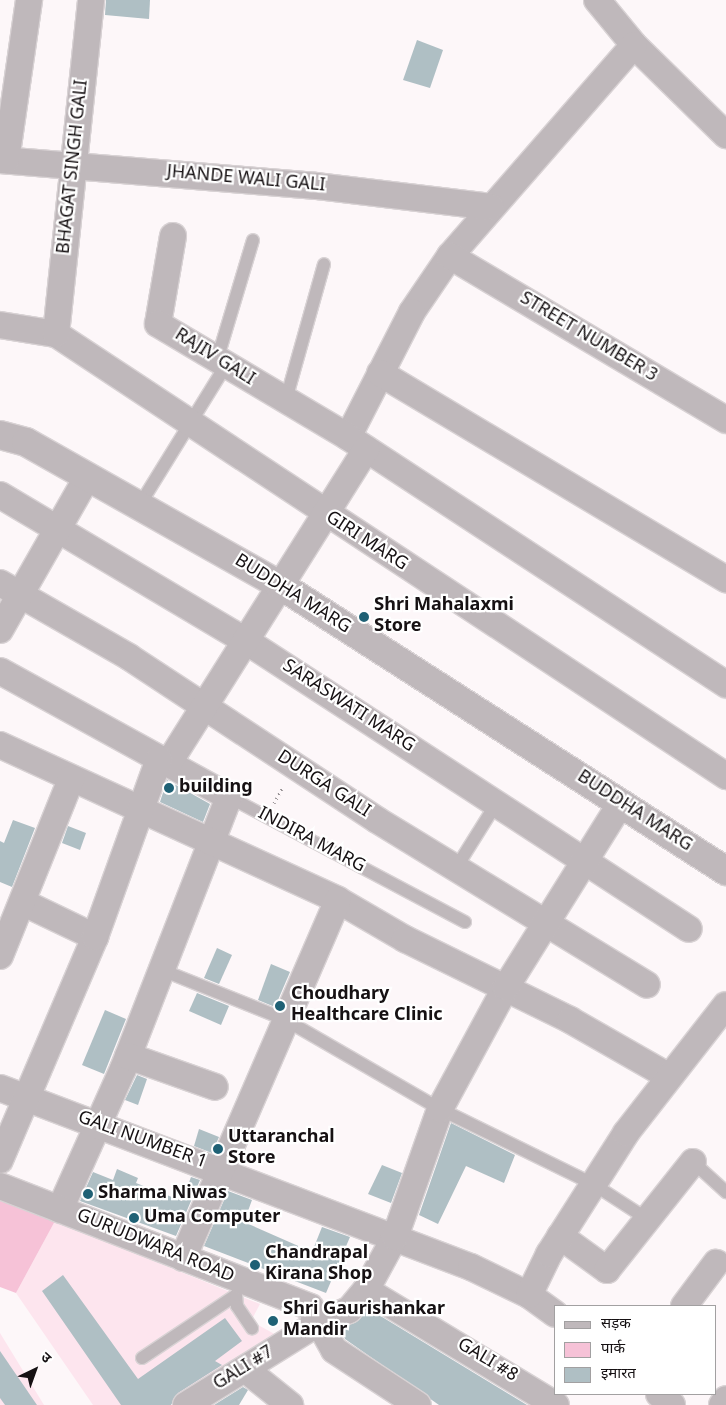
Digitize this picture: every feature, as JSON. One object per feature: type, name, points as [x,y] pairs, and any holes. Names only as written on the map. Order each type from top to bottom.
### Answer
[{"type":"street","points":[[3,160],[28,0]]},
{"type":"street","name":"BHAGAT SINGH GALI","points":[[56,334],[76,164],[91,0]]},
{"type":"street","points":[[597,0],[634,45],[726,135]]},
{"type":"street","points":[[0,1160],[25,1097],[95,937],[137,809],[163,762],[204,706],[325,515],[357,443],[380,372],[412,312],[450,256],[490,206],[634,45]]},
{"type":"street","name":"JHANDE WALI GALI","points":[[3,160],[76,164],[490,206]]},
{"type":"street","name":"RAJIV GALI","points":[[173,236],[158,324],[222,362],[285,403],[357,443],[726,684]]},
{"type":"street","name":"STREET NUMBER 3","points":[[450,256],[726,420]]},
{"type":"street","name":"GIRI MARG","points":[[0,325],[56,334],[325,515],[726,776]]},
{"type":"street","points":[[380,372],[726,579]]},
{"type":"street","name":"BUDDHA MARG","points":[[0,435],[26,442],[280,585],[726,871]]},
{"type":"street","points":[[0,630],[10,589],[57,530],[88,476]]},
{"type":"street","name":"SARASWATI MARG","points":[[0,496],[246,641],[689,929]]},
{"type":"street","name":"DURGA GALI","points":[[10,589],[204,706],[294,766],[647,985]]},
{"type":"street","name":"INDIRA MARG","points":[[0,672],[229,797]]},
{"type":"street","points":[[0,745],[137,809],[210,839],[338,900],[405,939],[506,987],[668,1076]]},
{"type":"street","points":[[0,956],[24,903],[71,779]]},
{"type":"street","points":[[60,1209],[98,1128],[128,1056],[210,839],[229,797]]},
{"type":"street","name":"GALI #7","points":[[186,1405],[245,1369],[314,1315],[349,1310],[366,1290],[395,1238],[440,1109],[506,987],[621,803]]},
{"type":"street","points":[[183,1258],[284,1020],[338,900]]},
{"type":"street","points":[[24,903],[95,937]]},
{"type":"street","points":[[529,1295],[560,1236],[593,1184],[668,1076],[726,1004]]},
{"type":"street","points":[[128,1056],[215,1087]]},
{"type":"street","name":"GALI NUMBER 1","points":[[0,1088],[98,1128],[221,1170],[395,1238],[529,1295],[554,1313]]},
{"type":"street","points":[[560,1236],[607,1270],[693,1162]]},
{"type":"street","name":"GURUDWARA ROAD","points":[[0,1186],[183,1258],[239,1288],[314,1315]]},
{"type":"street","points":[[685,1305],[716,1263]]},
{"type":"street","name":"GALI #8","points":[[366,1290],[556,1405]]},
{"type":"street","points":[[314,1315],[334,1350],[418,1405]]},
{"type":"street","points":[[245,1369],[290,1405]]},
{"type":"street","points":[[660,1395],[672,1405]]},
{"type":"street","points":[[722,1405],[726,1399]]},
{"type":"lane","points":[[139,506],[190,424],[222,362],[253,240]]},
{"type":"lane","points":[[285,403],[324,264]]},
{"type":"lane","name":"INDIRA MARG","points":[[229,797],[464,922]]},
{"type":"lane","points":[[456,868],[496,804]]},
{"type":"lane","points":[[162,970],[284,1020],[440,1109],[593,1184],[647,1219]]},
{"type":"lane","points":[[693,1162],[726,1192]]},
{"type":"lane","points":[[239,1288],[237,1306],[252,1328]]},
{"type":"lane","points":[[142,1358],[239,1288]]},
{"type":"path","points":[[266,817],[294,766]]},
{"type":"shaded area","points":[[55,1221],[260,1304],[251,1321],[280,1337],[170,1405],[93,1405],[16,1293]]},
{"type":"shaded area","points":[[0,1333],[44,1405],[0,1405]]},
{"type":"green space","points":[[0,1196],[55,1221],[16,1293],[0,1287]]},
{"type":"building","points":[[106,0],[150,0],[149,19],[105,15]]},
{"type":"building","points":[[417,40],[443,50],[430,88],[403,80]]},
{"type":"building","points":[[167,780],[210,804],[203,822],[160,802]]},
{"type":"building","points":[[13,820],[35,828],[12,887],[0,882],[0,841],[4,843]]},
{"type":"building","points":[[68,826],[86,833],[80,850],[62,843]]},
{"type":"building","points":[[217,948],[232,955],[219,984],[204,978]]},
{"type":"building","points":[[271,964],[290,972],[275,1007],[258,1000]]},
{"type":"building","points":[[197,993],[229,1006],[221,1025],[189,1011]]},
{"type":"building","points":[[105,1010],[126,1019],[104,1074],[82,1065]]},
{"type":"building","points":[[137,1075],[147,1079],[138,1105],[125,1100]]},
{"type":"building","points":[[451,1123],[515,1155],[504,1183],[466,1166],[438,1224],[419,1215]]},
{"type":"building","points":[[199,1129],[219,1137],[212,1153],[194,1146]]},
{"type":"building","points":[[382,1165],[402,1173],[391,1203],[368,1194]]},
{"type":"building","points":[[117,1169],[138,1178],[136,1183],[182,1201],[191,1177],[200,1180],[176,1236],[80,1201],[93,1172],[113,1180]]},
{"type":"building","points":[[228,1191],[252,1200],[244,1222],[312,1252],[322,1227],[350,1237],[326,1293],[204,1246]]},
{"type":"building","points":[[63,1275],[138,1379],[225,1318],[242,1341],[215,1361],[222,1365],[178,1393],[171,1405],[121,1405],[42,1291]]},
{"type":"building","points":[[369,1309],[527,1405],[439,1405],[345,1339],[341,1329]]},
{"type":"building","points":[[0,1351],[37,1405],[5,1405],[0,1398]]},
{"type":"building","points":[[243,1387],[248,1390],[239,1405],[214,1405]]},
{"type":"place","name":"Shri Mahalaxmi Store","points":[[364,617]]},
{"type":"place","name":"building","points":[[169,788]]},
{"type":"place","name":"Choudhary Healthcare Clinic","points":[[280,1006]]},
{"type":"place","name":"Uttaranchal Store","points":[[218,1149]]},
{"type":"place","name":"Sharma Niwas","points":[[88,1194]]},
{"type":"place","name":"Uma Computer","points":[[134,1218]]},
{"type":"place","name":"Chandrapal Kirana Shop","points":[[255,1265]]},
{"type":"place","name":"Shri Gaurishankar Mandir","points":[[273,1321]]}]
